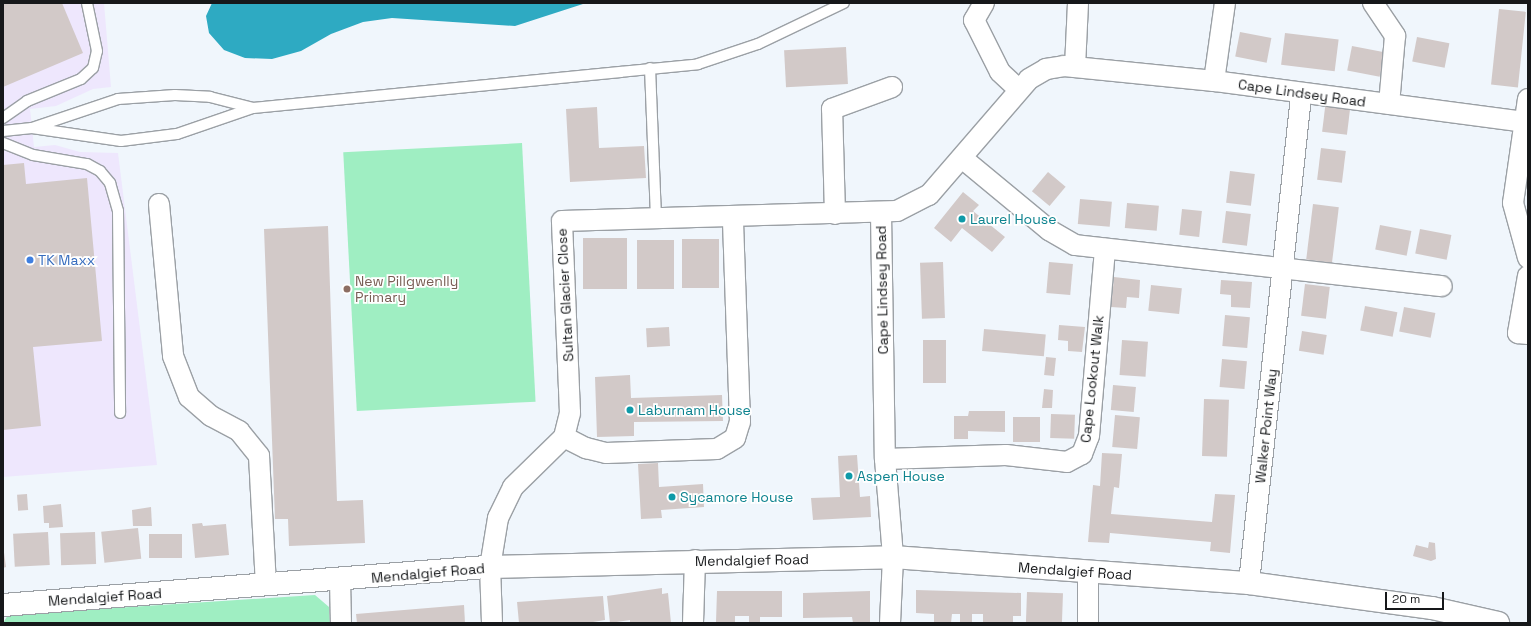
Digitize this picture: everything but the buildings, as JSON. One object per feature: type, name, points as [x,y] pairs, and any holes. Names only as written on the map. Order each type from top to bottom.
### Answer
[{"type":"street","points":[[984,3],[974,20],[1000,72],[1018,89]]},
{"type":"street","points":[[1075,67],[1078,3]]},
{"type":"street","points":[[1214,81],[1224,3]]},
{"type":"street","points":[[1373,3],[1395,36],[1389,104]]},
{"type":"street","name":"Cape Lindsey Road","points":[[890,623],[893,557],[885,459],[881,213],[914,205],[929,195],[962,158],[1018,89],[1046,69],[1075,67],[1214,81],[1525,122]]},
{"type":"street","points":[[835,214],[832,109],[892,87]]},
{"type":"street","name":"Walker Point Way","points":[[1250,584],[1301,93]]},
{"type":"street","points":[[1528,99],[1525,122],[1523,165],[1513,204],[1528,258]]},
{"type":"street","points":[[962,158],[1060,238],[1075,245],[1442,286]]},
{"type":"street","points":[[159,204],[173,356],[178,370],[189,397],[211,416],[239,431],[259,456],[266,585]]},
{"type":"street","name":"Sultan Glacier Close","points":[[492,623],[490,567],[495,527],[507,496],[564,437],[570,413],[562,221],[881,213]]},
{"type":"street","points":[[564,437],[586,448],[606,453],[717,449],[735,438],[740,422],[733,217]]},
{"type":"street","name":"Cape Lookout Walk","points":[[885,459],[1006,455],[1067,462],[1082,454],[1089,436],[1105,249]]},
{"type":"street","points":[[1528,276],[1518,333],[1528,334]]},
{"type":"street","name":"Mendalgief Road","points":[[3,605],[340,580],[490,567],[695,560],[893,557],[1250,584],[1432,608],[1498,623]]},
{"type":"street","points":[[693,623],[695,560]]},
{"type":"street","points":[[1088,571],[1088,623]]},
{"type":"street","points":[[340,580],[341,623]]},
{"type":"lane","points":[[3,118],[27,101],[81,79],[93,68],[97,51],[87,3]]},
{"type":"lane","points":[[32,128],[122,140],[177,134],[253,108],[698,64],[758,44],[844,3]]},
{"type":"lane","points":[[650,68],[656,219]]},
{"type":"lane","points":[[3,131],[32,128],[118,99],[175,95],[210,97],[253,108]]},
{"type":"lane","points":[[3,143],[33,155],[87,164],[100,170],[110,183],[118,211],[120,413]]},
{"type":"shaded area","points":[[3,3],[104,3],[111,87],[93,89],[56,106],[30,109],[34,147],[55,145],[80,152],[118,153],[157,465],[3,477]]},
{"type":"green space","points":[[522,143],[536,402],[357,411],[343,152]]},
{"type":"green space","points":[[315,595],[329,607],[330,623],[3,623],[8,615]]},
{"type":"water","points":[[212,3],[586,3],[515,26],[392,18],[363,22],[331,34],[301,51],[272,59],[245,58],[224,50],[209,33],[206,16]]},
{"type":"place","name":"Laurel House","points":[[962,219]]},
{"type":"place","name":"TK Maxx","points":[[30,260]]},
{"type":"place","name":"New Pillgwenlly Primary","points":[[347,289]]},
{"type":"place","name":"Laburnam House","points":[[630,410]]},
{"type":"place","name":"Aspen House","points":[[849,476]]},
{"type":"place","name":"Sycamore House","points":[[672,497]]}]
